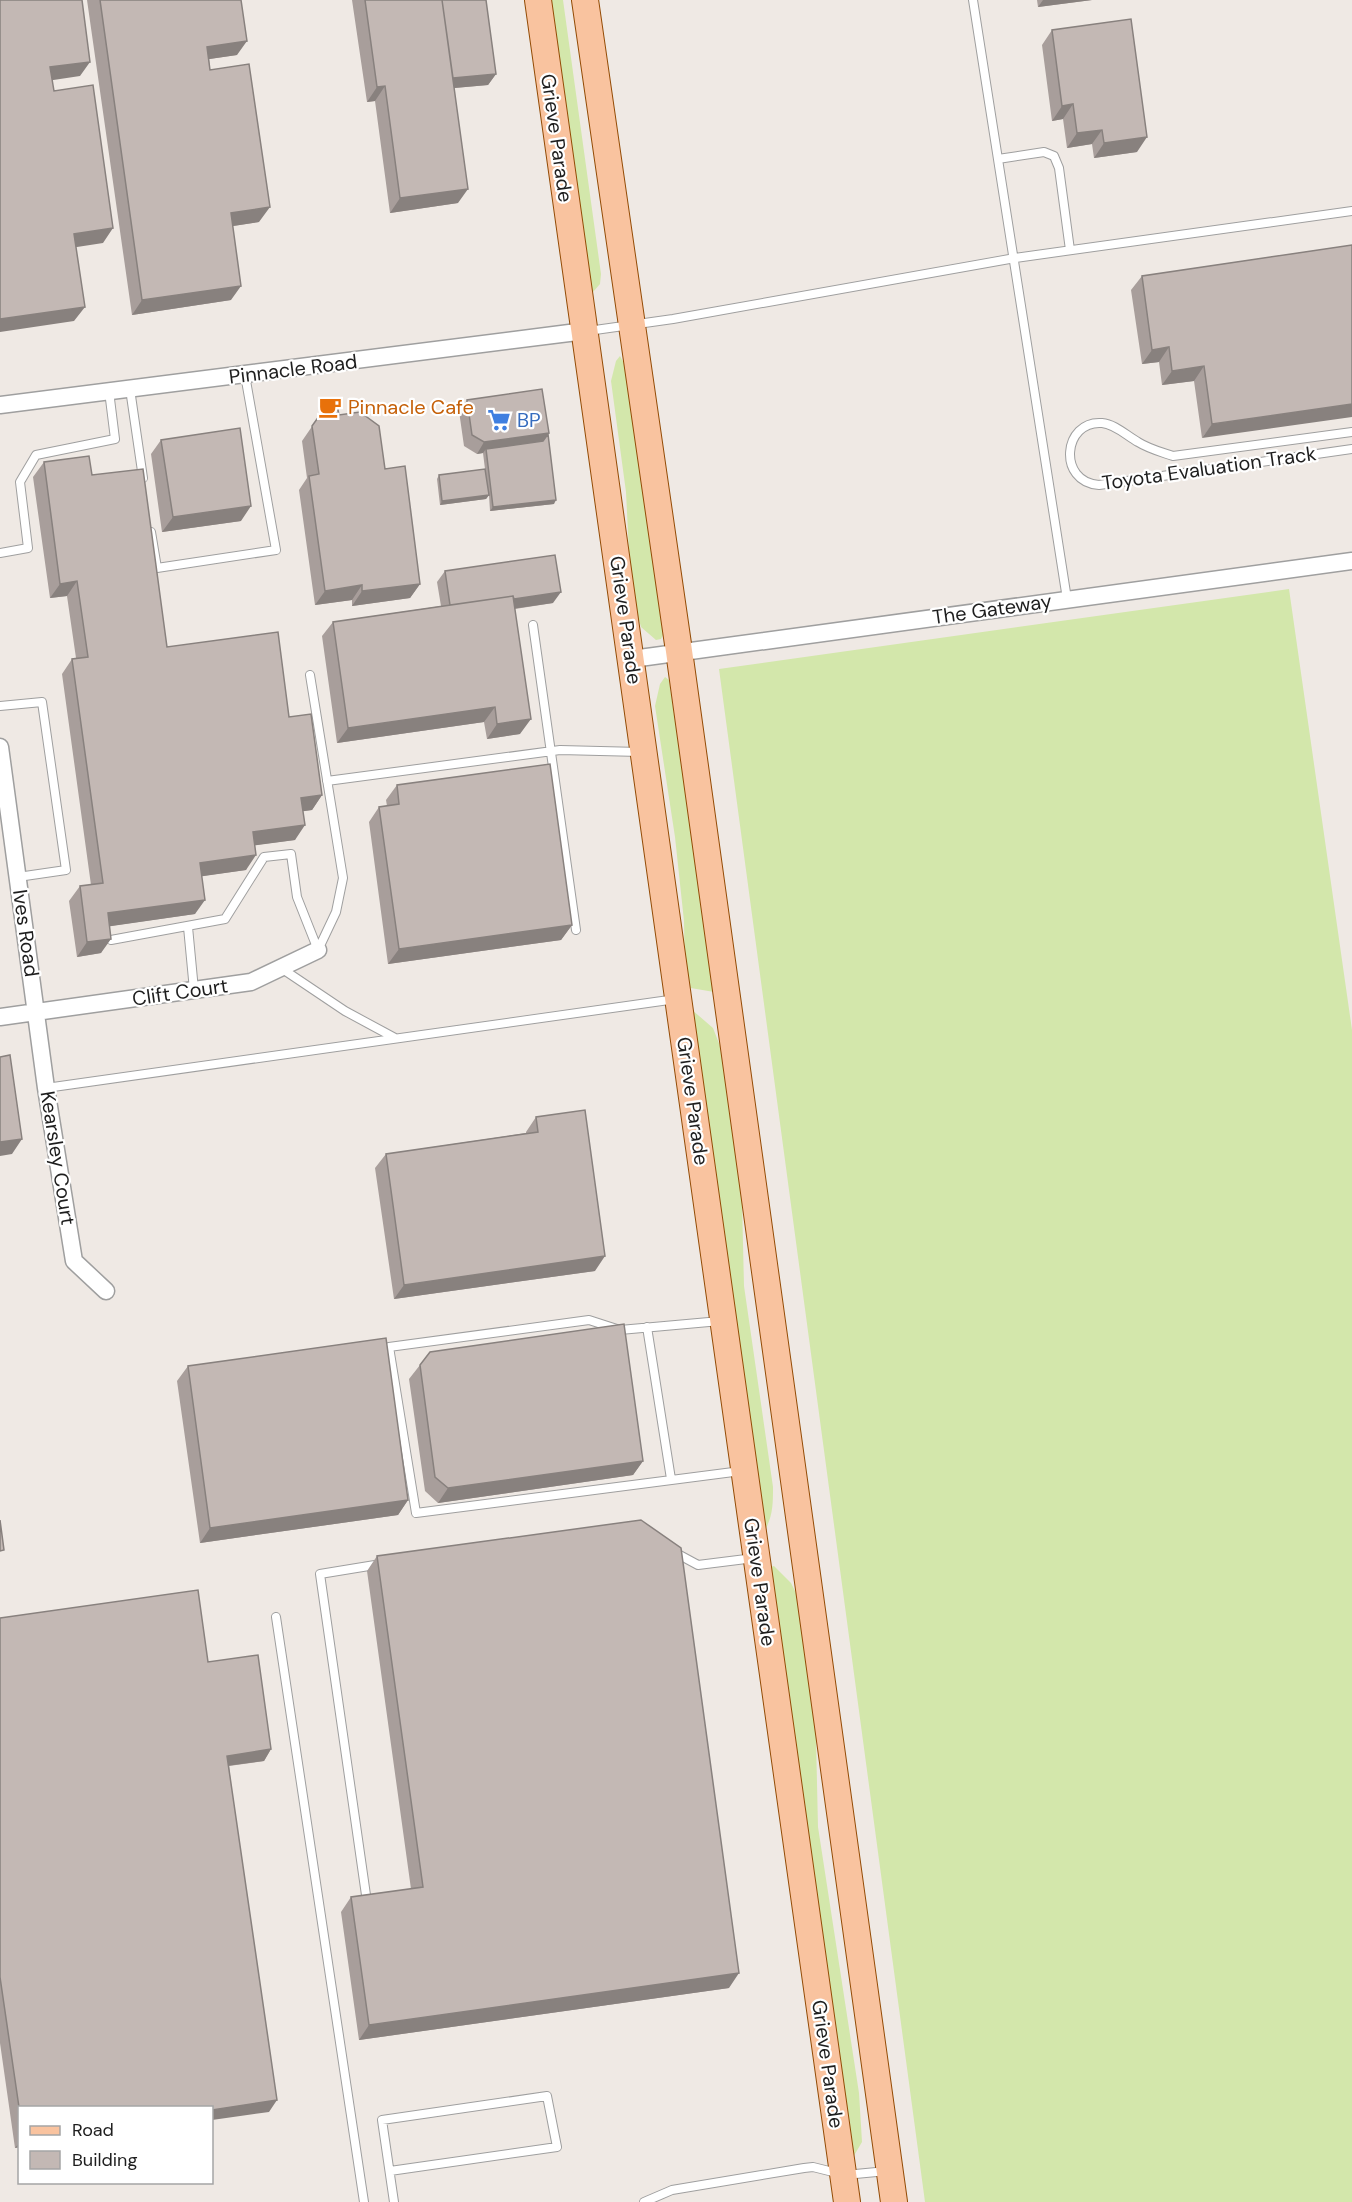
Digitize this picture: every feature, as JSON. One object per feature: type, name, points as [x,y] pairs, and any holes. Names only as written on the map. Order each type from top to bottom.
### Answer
[{"type":"main road","name":"Grieve Parade","points":[[538,0],[847,2202]]},
{"type":"main road","points":[[585,0],[679,651],[894,2202]]},
{"type":"street","name":"Pinnacle Road","points":[[0,405],[585,332]]},
{"type":"street","name":"The Gateway","points":[[632,659],[1352,561]]},
{"type":"street","name":"Ives Road","points":[[0,747],[36,1011]]},
{"type":"street","name":"Clift Court","points":[[0,1017],[251,982],[318,950]]},
{"type":"street","name":"Kearsley Court","points":[[36,1011],[74,1261],[106,1291]]},
{"type":"lane","points":[[973,0],[1015,258],[1066,599]]},
{"type":"lane","points":[[998,159],[1044,152],[1054,156],[1059,168],[1070,250]]},
{"type":"lane","points":[[585,332],[1015,258],[1352,211]]},
{"type":"lane","points":[[150,523],[157,568],[276,550],[245,375]]},
{"type":"lane","points":[[130,389],[145,490]]},
{"type":"lane","points":[[0,553],[28,548],[20,482],[36,455],[115,439],[109,392]]},
{"type":"lane","name":"Toyota Evaluation Track","points":[[1352,432],[1173,456],[1153,450],[1112,426],[1095,423],[1077,433],[1069,456],[1074,472],[1079,477],[1099,485],[1352,449]]},
{"type":"lane","points":[[533,625],[576,930]]},
{"type":"lane","points":[[310,675],[343,878],[336,912],[318,950]]},
{"type":"lane","points":[[0,706],[42,702],[66,870],[18,877]]},
{"type":"lane","points":[[327,781],[550,751],[645,752]]},
{"type":"lane","points":[[111,940],[225,919],[264,857],[291,854],[297,897],[318,950]]},
{"type":"lane","points":[[188,927],[194,990]]},
{"type":"lane","points":[[281,968],[345,1011],[395,1038]]},
{"type":"lane","points":[[46,1088],[679,998]]},
{"type":"lane","points":[[724,1320],[620,1330],[589,1320],[389,1347],[416,1513],[744,1470]]},
{"type":"lane","points":[[647,1327],[671,1479]]},
{"type":"lane","points":[[666,1547],[698,1565],[757,1558]]},
{"type":"lane","points":[[367,1902],[320,1574],[389,1563]]},
{"type":"lane","points":[[276,1617],[364,2202]]},
{"type":"lane","points":[[390,2171],[556,2147],[547,2096],[382,2120],[394,2202]]},
{"type":"lane","points":[[644,2202],[672,2190],[804,2168],[813,2167],[845,2175],[888,2170]]},
{"type":"green space","points":[[546,0],[563,0],[601,274],[600,284],[593,292],[590,290]]},
{"type":"green space","points":[[620,356],[625,365],[663,635],[661,639],[656,640],[641,627],[631,592],[626,492],[611,381],[616,361]]},
{"type":"green space","points":[[1289,589],[1352,1030],[1352,2202],[925,2202],[719,669]]},
{"type":"green space","points":[[665,677],[669,680],[714,992],[685,987],[684,921],[675,837],[655,706],[660,684]]},
{"type":"green space","points":[[691,1009],[713,1028],[720,1046],[742,1201],[744,1286],[773,1487],[773,1504],[765,1530]]},
{"type":"green space","points":[[774,1566],[791,1583],[798,1597],[802,1623],[816,1739],[818,1827],[859,2093],[862,2142],[852,2159],[767,1568]]},
{"type":"building","points":[[0,0],[82,0],[90,62],[50,67],[54,91],[93,85],[113,228],[74,234],[85,307],[0,319]]},
{"type":"building","points":[[100,0],[241,0],[247,41],[207,47],[210,70],[249,64],[270,207],[231,213],[241,286],[142,300]]},
{"type":"building","points":[[365,0],[442,0],[468,189],[400,198],[385,86],[377,87]]},
{"type":"building","points":[[442,0],[486,0],[496,74],[453,78]]},
{"type":"building","points":[[1131,19],[1147,137],[1104,143],[1102,130],[1077,133],[1073,104],[1062,106],[1052,30]]},
{"type":"building","points":[[1352,245],[1352,404],[1212,424],[1204,366],[1172,371],[1169,347],[1152,350],[1142,276]]},
{"type":"building","name":"BP","points":[[542,389],[549,433],[484,442],[472,435],[467,400]]},
{"type":"building","points":[[338,410],[339,415],[360,412],[379,426],[385,469],[405,466],[420,584],[362,591],[362,585],[325,591],[309,476],[319,474],[312,426],[322,412]]},
{"type":"building","points":[[240,428],[251,506],[173,517],[161,440]]},
{"type":"building","points":[[548,434],[556,500],[493,507],[486,449],[543,441]]},
{"type":"building","points":[[89,456],[92,475],[143,469],[167,647],[278,632],[289,717],[311,714],[322,795],[301,798],[305,825],[253,832],[256,855],[200,863],[205,900],[108,913],[111,939],[87,942],[80,886],[103,883],[72,659],[88,657],[77,581],[60,584],[44,462]]},
{"type":"building","points":[[485,469],[489,495],[442,501],[439,475]]},
{"type":"building","points":[[555,555],[561,592],[450,605],[445,571]]},
{"type":"building","points":[[513,596],[531,719],[497,724],[495,707],[348,728],[333,622]]},
{"type":"building","points":[[550,764],[572,925],[399,949],[379,807],[399,804],[397,785]]},
{"type":"building","points":[[10,1055],[22,1139],[0,1142],[0,1057]]},
{"type":"building","points":[[585,1110],[605,1256],[404,1285],[386,1154],[538,1132],[536,1117]]},
{"type":"building","points":[[624,1324],[643,1461],[448,1488],[435,1477],[420,1365],[430,1352]]},
{"type":"building","points":[[386,1338],[408,1500],[210,1528],[188,1366]]},
{"type":"building","points":[[0,1520],[4,1550],[0,1551]]},
{"type":"building","points":[[641,1520],[681,1548],[739,1973],[369,2025],[351,1897],[423,1887],[377,1556]]},
{"type":"building","points":[[198,1590],[208,1662],[258,1655],[271,1749],[227,1756],[277,2100],[213,2110],[213,2106],[19,2106],[0,1977],[0,1618]]},
{"type":"place","name":"Pinnacle Cafe","points":[[330,407]]},
{"type":"place","name":"BP","points":[[499,420]]}]
